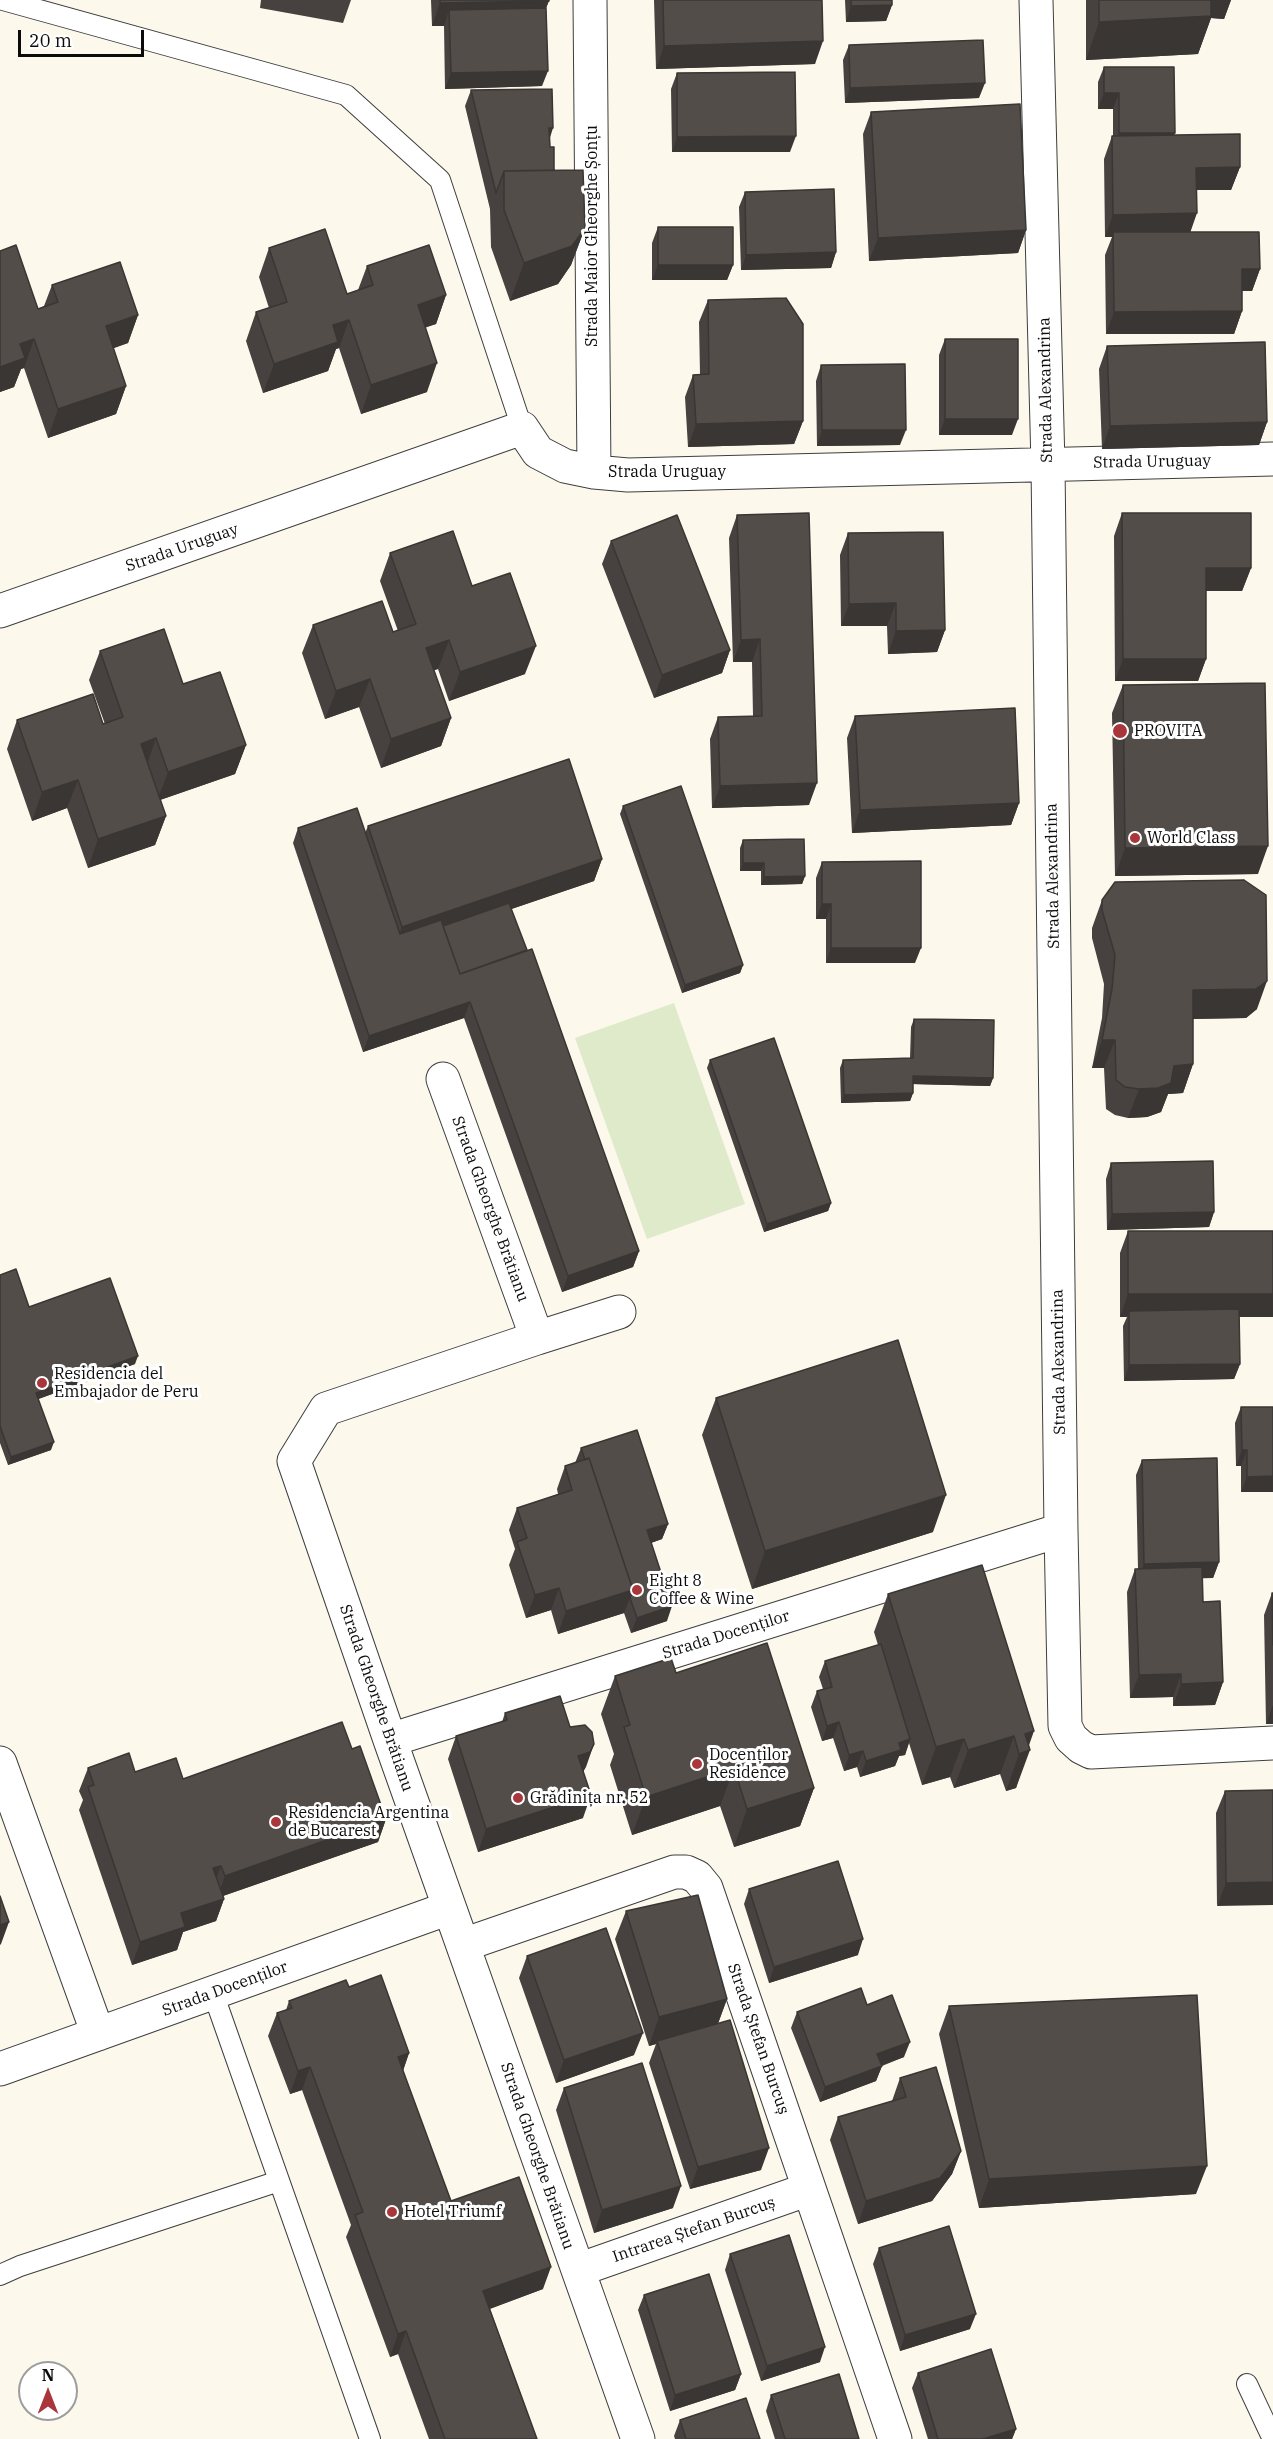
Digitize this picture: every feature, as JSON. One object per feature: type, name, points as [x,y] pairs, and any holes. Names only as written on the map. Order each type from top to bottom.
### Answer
[{"type":"street","name":"Strada Maior Gheorghe Șonțu","points":[[590,0],[594,472]]},
{"type":"street","name":"Strada Alexandrina","points":[[1036,0],[1048,465],[1065,1726],[1071,1738],[1091,1752],[1273,1743]]},
{"type":"street","name":"Strada Uruguay","points":[[0,611],[522,428],[538,452],[565,466],[594,472],[628,475],[1273,459]]},
{"type":"street","name":"Strada Gheorghe Brătianu","points":[[443,1079],[537,1338]]},
{"type":"street","name":"Strada Gheorghe Brătianu","points":[[619,1312],[326,1409],[294,1461],[462,1945],[638,2439]]},
{"type":"street","name":"Strada Docenților","points":[[390,1740],[1061,1530]]},
{"type":"street","points":[[0,1763],[98,2034]]},
{"type":"street","name":"Strada Ștefan Burcuș","points":[[462,1945],[674,1872],[686,1872],[697,1877],[706,1887],[895,2439]]},
{"type":"street","name":"Strada Docenților","points":[[0,2069],[449,1908]]},
{"type":"street","name":"Intrarea Ștefan Burcuș","points":[[578,2270],[810,2189]]},
{"type":"lane","points":[[3,0],[346,95],[440,180],[522,428]]},
{"type":"lane","points":[[213,1993],[370,2439]]},
{"type":"lane","points":[[0,2275],[20,2266],[279,2181]]},
{"type":"lane","points":[[1248,2384],[1270,2433],[1273,2435]]},
{"type":"green space","points":[[674,1003],[745,1204],[647,1239],[575,1038]]},
{"type":"building","points":[[440,0],[549,0],[549,1],[440,3]]},
{"type":"building","points":[[663,0],[822,0],[823,41],[664,46]]},
{"type":"building","points":[[851,0],[892,0],[892,5],[851,6]]},
{"type":"building","points":[[1099,0],[1211,0],[1211,16],[1099,22]]},
{"type":"building","points":[[546,8],[548,71],[451,73],[449,10]]},
{"type":"building","points":[[983,40],[985,83],[850,88],[849,45]]},
{"type":"building","points":[[1104,67],[1174,67],[1175,133],[1119,133],[1119,93],[1104,93]]},
{"type":"building","points":[[795,72],[796,136],[677,137],[677,73]]},
{"type":"building","points":[[552,89],[553,128],[549,128],[550,147],[554,147],[554,170],[504,171],[496,193],[471,90]]},
{"type":"building","points":[[1020,104],[1026,230],[878,238],[871,112]]},
{"type":"building","points":[[1240,134],[1240,167],[1196,168],[1197,213],[1113,215],[1112,136]]},
{"type":"building","points":[[583,170],[585,228],[572,246],[524,263],[504,210],[504,171]]},
{"type":"building","points":[[834,189],[836,252],[746,255],[745,192]]},
{"type":"building","points":[[658,227],[733,227],[733,265],[658,265]]},
{"type":"building","points":[[325,229],[347,294],[373,285],[367,266],[429,245],[446,295],[418,305],[437,363],[371,385],[349,320],[333,325],[338,342],[274,364],[256,312],[287,302],[269,248]]},
{"type":"building","points":[[1113,232],[1259,232],[1260,269],[1242,269],[1242,311],[1114,312]]},
{"type":"building","points":[[16,245],[38,309],[58,302],[52,285],[120,262],[138,315],[106,326],[126,386],[58,409],[34,339],[20,344],[25,358],[0,367],[0,251]]},
{"type":"building","points":[[786,298],[803,324],[803,421],[696,424],[693,375],[709,374],[708,300]]},
{"type":"building","points":[[945,339],[1018,339],[1018,419],[945,419]]},
{"type":"building","points":[[1265,342],[1267,422],[1110,426],[1107,346]]},
{"type":"building","points":[[905,364],[906,430],[822,430],[821,365]]},
{"type":"building","points":[[809,513],[817,783],[720,786],[718,717],[762,716],[760,639],[741,640],[737,515]]},
{"type":"building","points":[[1122,513],[1251,513],[1251,568],[1206,568],[1206,659],[1123,659]]},
{"type":"building","points":[[677,515],[730,650],[662,675],[611,541]]},
{"type":"building","points":[[453,531],[472,586],[510,573],[536,646],[460,672],[449,640],[426,648],[451,718],[391,739],[370,679],[336,691],[313,625],[382,601],[393,632],[416,624],[390,553]]},
{"type":"building","points":[[943,532],[945,630],[896,631],[896,603],[849,604],[848,533]]},
{"type":"building","points":[[164,629],[183,684],[220,672],[246,745],[168,772],[156,738],[141,744],[166,816],[98,839],[78,780],[42,792],[17,720],[93,694],[103,724],[123,717],[100,651]]},
{"type":"building","points":[[1265,683],[1268,846],[1125,848],[1123,685]]},
{"type":"building","points":[[1015,708],[1019,803],[860,810],[855,716]]},
{"type":"building","points":[[569,759],[602,859],[402,927],[368,826]]},
{"type":"building","points":[[681,786],[743,965],[685,985],[623,806]]},
{"type":"building","points":[[357,808],[400,934],[441,920],[460,974],[532,949],[639,1251],[568,1276],[470,1002],[369,1036],[298,828]]},
{"type":"building","points":[[804,839],[805,876],[764,877],[764,863],[743,863],[743,840]]},
{"type":"building","points":[[921,861],[921,948],[831,948],[831,904],[822,904],[822,862]]},
{"type":"building","points":[[1244,880],[1266,895],[1267,981],[1256,989],[1193,990],[1193,1064],[1174,1066],[1171,1083],[1158,1088],[1125,1087],[1116,1080],[1115,1040],[1102,1040],[1112,989],[1115,955],[1102,910],[1102,900],[1115,882]]},
{"type":"building","points":[[509,903],[527,950],[460,974],[443,926]]},
{"type":"building","points":[[914,1019],[994,1020],[993,1078],[913,1076],[913,1093],[844,1095],[843,1060],[913,1058]]},
{"type":"building","points":[[774,1038],[831,1203],[767,1224],[710,1060]]},
{"type":"building","points":[[1213,1161],[1214,1212],[1112,1214],[1111,1163]]},
{"type":"building","points":[[1128,1231],[1273,1231],[1273,1294],[1128,1294]]},
{"type":"building","name":"Residencia del Embajador de Peru","points":[[16,1269],[29,1307],[110,1278],[138,1356],[36,1393],[54,1442],[11,1457],[0,1426],[0,1275]]},
{"type":"building","points":[[1239,1309],[1240,1364],[1129,1365],[1129,1311]]},
{"type":"building","points":[[898,1340],[946,1495],[765,1551],[716,1398]]},
{"type":"building","points":[[1241,1407],[1273,1407],[1273,1476],[1247,1477],[1247,1450],[1242,1450]]},
{"type":"building","points":[[637,1430],[668,1524],[647,1530],[672,1606],[637,1618],[630,1598],[633,1590],[589,1458],[585,1460],[581,1448]]},
{"type":"building","points":[[589,1458],[633,1590],[566,1611],[559,1588],[535,1595],[517,1542],[527,1538],[517,1508],[572,1490],[565,1466]]},
{"type":"building","points":[[1217,1458],[1219,1562],[1144,1564],[1142,1460]]},
{"type":"building","points":[[982,1565],[1034,1731],[1025,1734],[1030,1750],[1019,1754],[1014,1736],[968,1750],[964,1739],[936,1747],[888,1594]]},
{"type":"building","points":[[1202,1567],[1203,1602],[1220,1601],[1223,1682],[1181,1684],[1181,1674],[1139,1675],[1135,1569]]},
{"type":"building","points":[[1272,1593],[1273,1593],[1273,1645]]},
{"type":"building","name":"Docenților Residence","points":[[767,1643],[814,1788],[747,1809],[734,1768],[646,1797],[624,1727],[630,1725],[615,1676],[671,1658],[676,1673]]},
{"type":"building","points":[[881,1644],[910,1739],[899,1743],[901,1750],[866,1761],[863,1751],[849,1755],[839,1722],[827,1726],[817,1691],[832,1687],[825,1661]]},
{"type":"building","name":"Grădinița nr. 52","points":[[560,1696],[570,1727],[585,1725],[592,1732],[594,1744],[590,1752],[578,1756],[591,1795],[486,1829],[456,1736],[507,1720],[505,1713]]},
{"type":"building","points":[[342,1722],[352,1749],[360,1746],[386,1819],[225,1876],[221,1866],[213,1868],[224,1899],[181,1913],[185,1927],[140,1942],[88,1787],[94,1785],[88,1768],[129,1753],[135,1772],[176,1758],[183,1779]]},
{"type":"building","points":[[1273,1790],[1273,1882],[1226,1883],[1225,1791]]},
{"type":"building","points":[[838,1861],[863,1939],[774,1967],[749,1889]]},
{"type":"building","points":[[698,1895],[727,1999],[659,2017],[626,1911]]},
{"type":"building","points":[[0,1896],[9,1922],[0,1925]]},
{"type":"building","points":[[606,1928],[643,2033],[564,2060],[527,1956]]},
{"type":"building","name":"Hotel Triumf","points":[[381,1975],[409,2053],[398,2057],[451,2201],[519,2177],[551,2267],[483,2291],[537,2439],[445,2439],[406,2331],[398,2334],[355,2215],[363,2212],[310,2067],[298,2071],[277,2013],[292,2008],[289,2001],[346,1980],[349,1987]]},
{"type":"building","points":[[861,1988],[867,2005],[892,1995],[910,2042],[877,2054],[882,2066],[825,2087],[797,2012]]},
{"type":"building","points":[[1197,1995],[1207,2166],[989,2179],[949,2006]]},
{"type":"building","points":[[730,2020],[769,2148],[698,2167],[657,2041]]},
{"type":"building","points":[[642,2063],[681,2186],[602,2210],[564,2088]]},
{"type":"building","points":[[936,2067],[961,2151],[940,2178],[866,2201],[838,2117],[906,2097],[900,2078]]},
{"type":"building","points":[[949,2226],[976,2314],[905,2335],[879,2248]]},
{"type":"building","points":[[789,2235],[825,2347],[767,2366],[730,2254]]},
{"type":"building","points":[[709,2274],[741,2374],[675,2395],[644,2295]]},
{"type":"building","points":[[991,2349],[1016,2429],[983,2439],[938,2439],[918,2373]]},
{"type":"building","points":[[839,2374],[859,2439],[785,2439],[771,2395]]},
{"type":"building","points":[[746,2398],[760,2439],[686,2439],[680,2420]]},
{"type":"place","name":"PROVITA","points":[[1120,731]]},
{"type":"place","name":"World Class","points":[[1135,838]]},
{"type":"place","name":"Residencia del Embajador de Peru","points":[[42,1383]]},
{"type":"place","name":"Eight 8 Coffee & Wine","points":[[637,1590]]},
{"type":"place","name":"Docenților Residence","points":[[697,1764]]},
{"type":"place","name":"Grădinița nr. 52","points":[[518,1798]]},
{"type":"place","name":"Residencia Argentina de Bucarest","points":[[276,1822]]},
{"type":"place","name":"Hotel Triumf","points":[[392,2212]]}]
